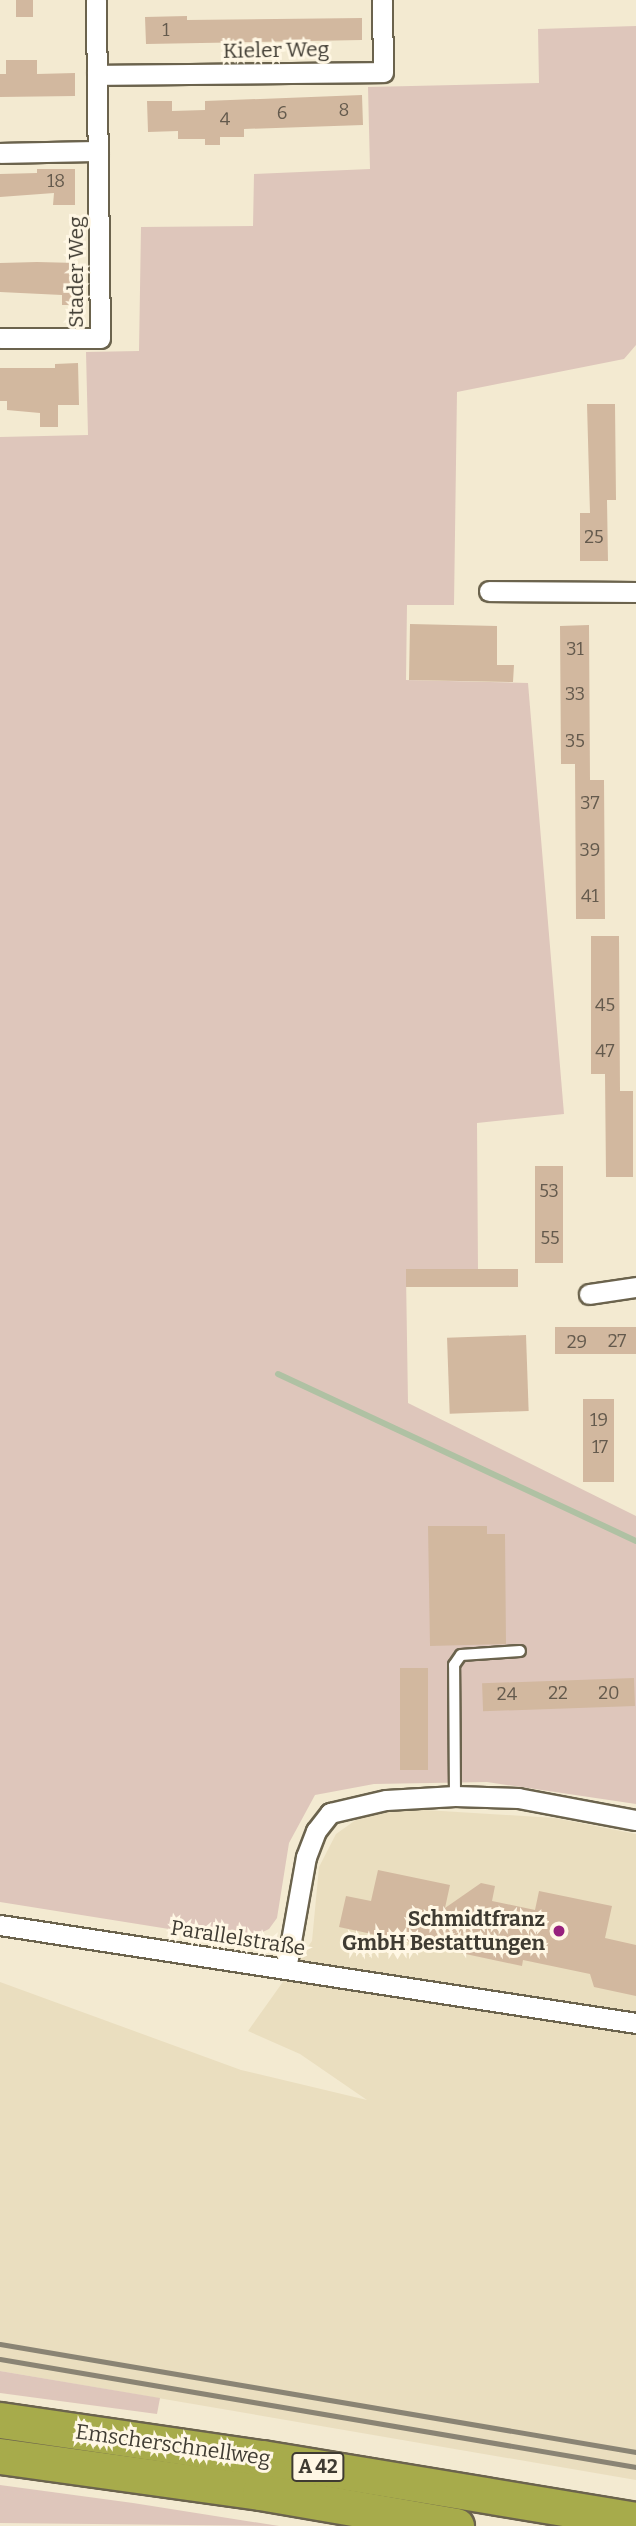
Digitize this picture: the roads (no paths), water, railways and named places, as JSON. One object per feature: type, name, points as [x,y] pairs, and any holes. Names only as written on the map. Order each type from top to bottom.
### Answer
[{"type":"highway","name":"Emscherschnellweg","points":[[0,2420],[275,2460],[636,2520]]},
{"type":"highway","name":"Emscherschnellweg","points":[[0,2456],[260,2492],[456,2526]]},
{"type":"street","name":"Stader Weg","points":[[0,338],[100,338],[96,0]]},
{"type":"street","name":"Kieler Weg","points":[[97,75],[383,72],[382,0]]},
{"type":"street","points":[[0,153],[98,151]]},
{"type":"street","points":[[489,591],[636,592]]},
{"type":"street","points":[[589,1294],[636,1287]]},
{"type":"street","points":[[286,1969],[306,1857],[316,1831],[330,1813],[386,1800],[455,1796],[518,1798],[636,1820]]},
{"type":"street","name":"Parallelstraße","points":[[0,1925],[636,2023]]},
{"type":"lane","points":[[455,1796],[454,1665],[461,1655],[520,1651]]},
{"type":"waterway","points":[[278,1374],[636,1541]]},
{"type":"railway","points":[[0,2344],[636,2452]]},
{"type":"railway","points":[[0,2359],[636,2467]]},
{"type":"place","name":"Schmidtfranz GmbH Bestattungen","points":[[559,1931]]}]
